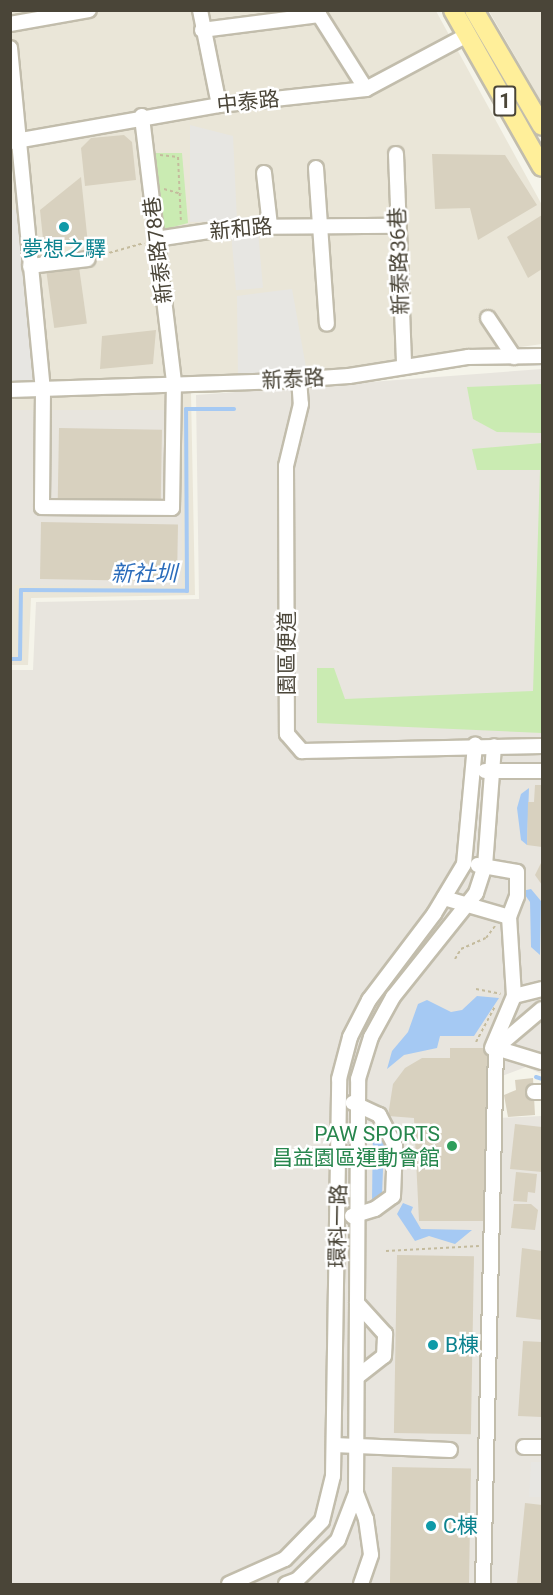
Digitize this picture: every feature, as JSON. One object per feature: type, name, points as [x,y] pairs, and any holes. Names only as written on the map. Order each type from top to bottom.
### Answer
[{"type":"main road","name":"1","points":[[453,10],[543,166]]},
{"type":"main road","name":"1","points":[[474,10],[543,126]]},
{"type":"street","points":[[10,24],[88,10]]},
{"type":"street","points":[[200,10],[202,30],[219,105]]},
{"type":"street","points":[[202,30],[317,13],[366,89]]},
{"type":"street","name":"中泰路","points":[[14,141],[219,105],[366,89],[467,35]]},
{"type":"street","points":[[10,48],[17,200],[30,266],[43,390]]},
{"type":"street","name":"新泰路78巷","points":[[43,390],[42,507],[172,508],[174,382],[142,117]]},
{"type":"street","name":"新泰路36巷","points":[[396,154],[404,367]]},
{"type":"street","points":[[316,168],[327,324]]},
{"type":"street","points":[[264,173],[270,226]]},
{"type":"street","name":"新和路","points":[[156,239],[270,226],[319,224],[397,226]]},
{"type":"street","points":[[30,266],[88,259]]},
{"type":"street","points":[[488,318],[514,357]]},
{"type":"street","name":"新泰路","points":[[10,390],[299,378],[404,367],[468,357],[543,356]]},
{"type":"street","name":"園區便道","points":[[299,378],[302,404],[286,466],[287,734],[302,751],[475,745]]},
{"type":"street","name":"新泰路","points":[[10,397],[43,390]]},
{"type":"street","points":[[475,745],[543,746]]},
{"type":"street","name":"環科一路","points":[[230,1584],[285,1559],[322,1521],[333,1476],[339,1079],[350,1037],[369,1000],[444,898],[464,864],[475,745]]},
{"type":"street","name":"環科一路","points":[[294,1583],[338,1540],[356,1493],[358,1079],[371,1037],[393,997],[467,905],[485,866],[494,746]]},
{"type":"street","points":[[471,771],[543,771]]},
{"type":"street","points":[[464,864],[517,872],[518,896],[509,917],[508,995],[494,1048],[483,1584]]},
{"type":"street","points":[[444,898],[509,917]]},
{"type":"street","points":[[508,995],[543,989]]},
{"type":"street","points":[[494,1048],[543,1009]]},
{"type":"street","points":[[494,1048],[543,1062]]},
{"type":"street","points":[[338,1216],[358,1215],[393,1196],[395,1146],[379,1115],[359,1103],[339,1102]]},
{"type":"street","points":[[357,1303],[385,1334],[384,1356],[357,1377]]},
{"type":"street","points":[[334,1445],[450,1450]]},
{"type":"street","points":[[524,1447],[543,1447]]},
{"type":"street","points":[[356,1493],[366,1519],[371,1555],[361,1584]]},
{"type":"street","points":[[285,1559],[294,1583]]},
{"type":"path","points":[[154,155],[178,158],[182,221],[173,224]]},
{"type":"path","points":[[160,198],[159,188],[181,194]]},
{"type":"path","points":[[88,259],[156,239]]},
{"type":"path","points":[[454,959],[461,949],[486,938],[509,917]]},
{"type":"path","points":[[476,1042],[508,995]]},
{"type":"path","points":[[386,1251],[491,1246]]},
{"type":"shaded area","points":[[10,11],[436,11],[542,205],[542,344],[191,393],[195,595],[31,598],[28,665],[11,665]]},
{"type":"shaded area","points":[[489,11],[542,11],[542,103]]},
{"type":"shaded area","points":[[190,125],[233,136],[237,221],[190,222]]},
{"type":"shaded area","points":[[25,209],[42,382],[11,385],[11,210]]},
{"type":"shaded area","points":[[258,231],[263,288],[236,290],[231,233]]},
{"type":"shaded area","points":[[292,289],[307,373],[238,377],[237,296]]},
{"type":"shaded area","points":[[428,361],[542,361],[542,366],[428,366]]},
{"type":"shaded area","points":[[542,369],[542,1074],[526,1067],[502,1076],[496,1118],[542,1116],[542,1584],[11,1584],[10,670],[33,670],[36,602],[199,599],[196,395]]},
{"type":"shaded area","points":[[11,410],[181,410],[182,587],[15,585],[11,648]]},
{"type":"shaded area","points":[[531,1462],[542,1462],[542,1497],[529,1497]]},
{"type":"green space","points":[[151,153],[182,153],[188,223],[162,230]]},
{"type":"green space","points":[[542,384],[542,433],[497,432],[473,419],[467,387]]},
{"type":"green space","points":[[542,443],[542,733],[317,723],[317,668],[334,668],[345,699],[533,691],[540,470],[477,470],[472,449]]},
{"type":"water","points":[[529,788],[527,845],[521,840],[517,808],[521,794]]},
{"type":"water","points":[[531,889],[541,901],[540,955],[531,947],[530,902],[522,891]]},
{"type":"water","points":[[477,996],[499,998],[474,1036],[440,1036],[437,1048],[404,1055],[387,1069],[392,1051],[408,1032],[418,1004],[427,1000],[451,1012],[462,1010]]},
{"type":"water","points":[[373,1125],[384,1145],[382,1195],[372,1201]]},
{"type":"water","points":[[403,1203],[413,1207],[411,1212],[421,1229],[472,1230],[455,1244],[429,1236],[415,1241],[397,1214]]},
{"type":"building","points":[[124,135],[132,142],[136,180],[85,186],[81,148],[91,138]]},
{"type":"building","points":[[432,154],[505,155],[537,205],[478,240],[470,208],[435,209]]},
{"type":"building","name":"夢想之驛","points":[[81,177],[88,244],[44,249],[40,210]]},
{"type":"building","points":[[542,215],[542,269],[528,278],[507,237]]},
{"type":"building","points":[[79,267],[87,323],[54,328],[46,272]]},
{"type":"building","points":[[156,330],[153,364],[100,369],[102,336]]},
{"type":"building","points":[[59,428],[162,430],[161,503],[58,501]]},
{"type":"building","points":[[41,522],[178,524],[177,581],[40,579]]},
{"type":"building","points":[[535,785],[542,785],[542,847],[527,845],[528,802],[534,802]]},
{"type":"building","points":[[542,861],[542,885],[535,875]]},
{"type":"building","name":"PAW SPORTS 昌益園區運動會館","points":[[450,1048],[492,1048],[487,1221],[419,1221],[414,1118],[388,1116],[393,1084],[405,1068],[422,1058],[450,1058]]},
{"type":"building","points":[[533,1078],[535,1115],[508,1117],[504,1095],[516,1090],[515,1080]]},
{"type":"building","points":[[515,1124],[542,1127],[542,1172],[510,1169]]},
{"type":"building","points":[[516,1172],[537,1174],[535,1193],[528,1192],[527,1202],[513,1201]]},
{"type":"building","points":[[514,1204],[531,1204],[538,1210],[535,1230],[511,1228]]},
{"type":"building","points":[[522,1248],[542,1251],[542,1320],[516,1317]]},
{"type":"building","name":"B棟","points":[[397,1255],[474,1256],[471,1434],[394,1433]]},
{"type":"building","points":[[523,1341],[542,1342],[542,1417],[518,1416]]},
{"type":"building","name":"C棟","points":[[392,1467],[471,1468],[469,1584],[390,1584]]},
{"type":"building","points":[[525,1503],[542,1505],[542,1584],[517,1584]]},
{"type":"waterway","name":"新社圳","points":[[10,659],[20,659],[21,590],[187,591],[186,409],[234,409]]},
{"type":"waterway","points":[[536,1077],[542,1079]]},
{"type":"place","name":"夢想之驛","points":[[64,227]]},
{"type":"place","name":"PAW SPORTS 昌益園區運動會館","points":[[452,1146]]},
{"type":"place","name":"B棟","points":[[433,1345]]},
{"type":"place","name":"C棟","points":[[431,1526]]}]
